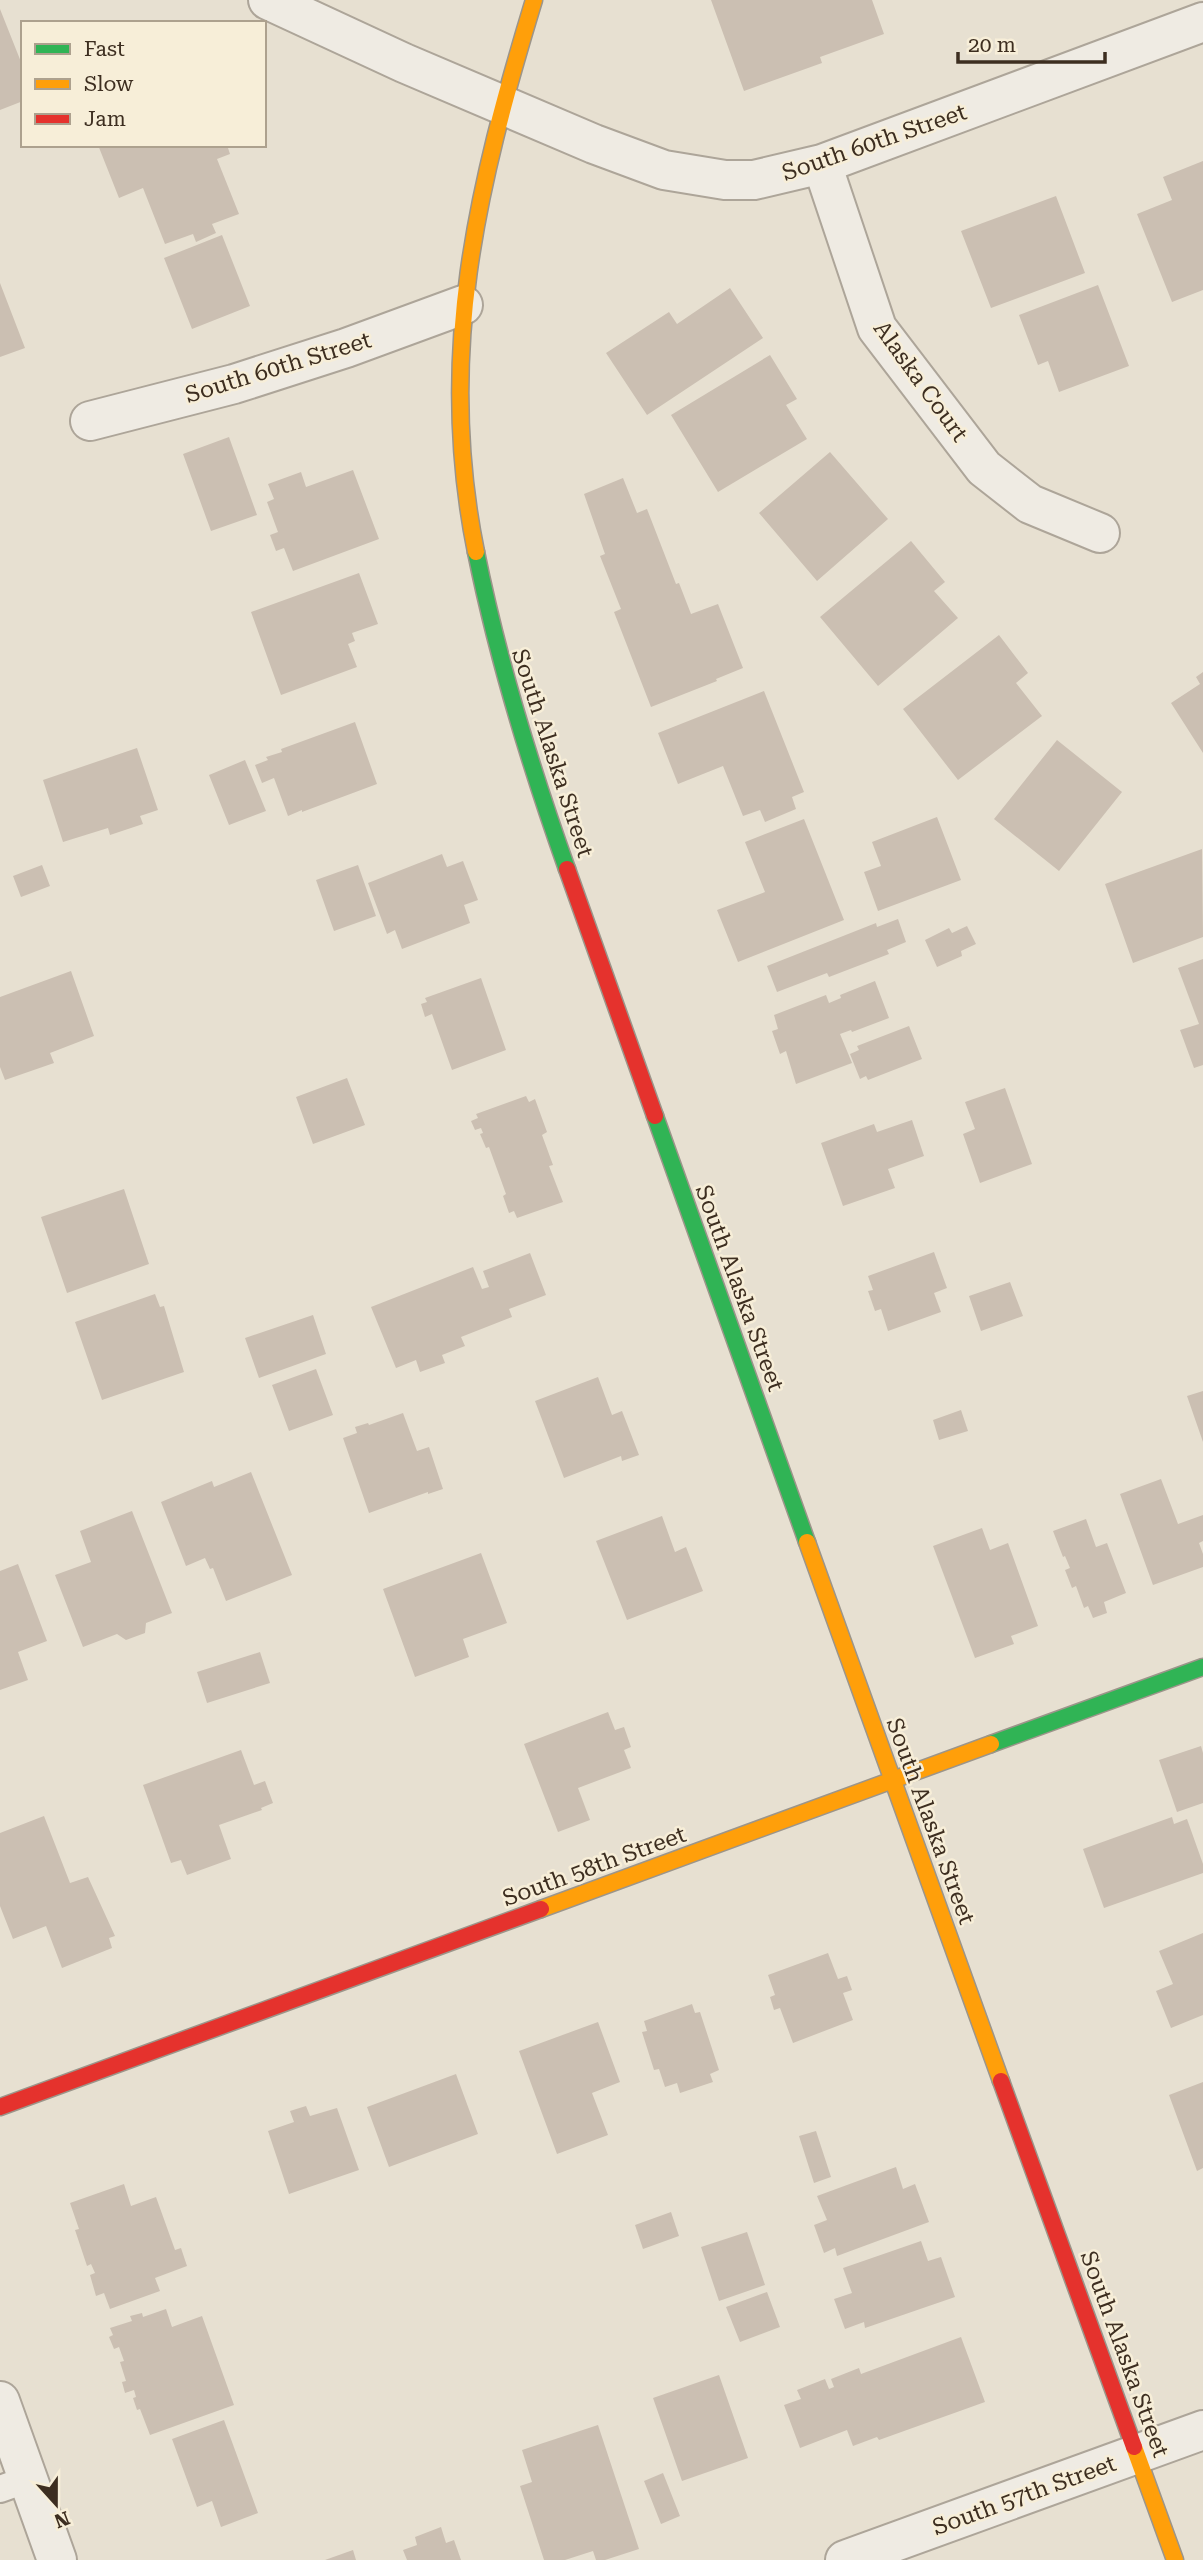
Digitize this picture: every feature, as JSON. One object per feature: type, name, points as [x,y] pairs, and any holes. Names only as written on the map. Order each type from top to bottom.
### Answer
[{"type":"street","name":"South 60th Street","points":[[268,0],[404,64],[606,148],[664,170],[725,180],[754,180],[822,164],[1203,22]]},
{"type":"street","name":"South Alaska Street","points":[[534,0],[501,106],[477,210],[463,305],[461,420],[469,520],[479,579],[513,711],[540,795],[892,1781],[1175,2560]]},
{"type":"street","name":"Alaska Court","points":[[822,164],[877,328],[984,468],[1030,504],[1100,533]]},
{"type":"street","name":"South 60th Street","points":[[90,421],[234,384],[346,348],[463,305]]},
{"type":"street","name":"South 58th Street","points":[[0,2107],[1203,1667]]},
{"type":"street","points":[[0,2401],[14,2484],[57,2560]]},
{"type":"street","name":"South 57th Street","points":[[845,2560],[1203,2430]]},
{"type":"building","points":[[711,0],[872,0],[884,34],[820,57],[822,63],[744,91]]},
{"type":"building","points":[[0,9],[21,62],[21,102],[0,110]]},
{"type":"building","points":[[99,147],[228,147],[230,154],[217,159],[239,214],[212,224],[216,233],[196,242],[193,234],[165,244],[143,188],[119,198]]},
{"type":"building","points":[[1203,161],[1203,290],[1172,302],[1137,214],[1172,200],[1163,177]]},
{"type":"building","points":[[1056,196],[1085,273],[991,308],[961,231]]},
{"type":"building","points":[[222,235],[250,306],[192,329],[164,258]]},
{"type":"building","points":[[0,283],[25,348],[0,357]]},
{"type":"building","points":[[1098,285],[1129,366],[1059,392],[1048,361],[1038,365],[1019,315]]},
{"type":"building","points":[[730,288],[763,338],[647,415],[606,353],[669,312],[677,324]]},
{"type":"building","points":[[770,355],[797,399],[786,405],[807,439],[718,492],[671,415]]},
{"type":"building","points":[[229,437],[257,515],[211,531],[183,454]]},
{"type":"building","points":[[830,452],[888,519],[817,581],[759,513]]},
{"type":"building","points":[[353,470],[379,539],[293,571],[284,548],[276,551],[270,535],[278,532],[267,502],[274,499],[268,484],[301,472],[306,487]]},
{"type":"building","points":[[623,478],[637,513],[647,509],[676,584],[679,583],[691,614],[718,604],[743,668],[651,707],[614,612],[621,609],[600,556],[605,554],[584,494]]},
{"type":"building","points":[[911,541],[945,582],[934,591],[958,618],[878,686],[820,617]]},
{"type":"building","points":[[359,573],[378,624],[352,633],[355,641],[348,644],[357,667],[281,695],[251,612]]},
{"type":"building","points":[[999,635],[1028,673],[1016,683],[1042,716],[958,780],[903,709]]},
{"type":"building","points":[[1203,672],[1203,753],[1171,703],[1200,684],[1196,677]]},
{"type":"building","points":[[764,691],[804,792],[792,797],[796,809],[765,822],[760,810],[743,816],[723,766],[678,784],[658,733]]},
{"type":"building","points":[[355,722],[377,784],[288,816],[274,778],[262,783],[255,765],[268,760],[266,757],[282,752],[281,749]]},
{"type":"building","points":[[1057,740],[1122,792],[1059,871],[994,819]]},
{"type":"building","points":[[137,748],[158,810],[140,816],[143,824],[110,835],[108,828],[63,842],[43,780]]},
{"type":"building","points":[[245,760],[266,811],[229,825],[209,775]]},
{"type":"building","points":[[937,817],[961,880],[878,911],[864,872],[881,866],[872,842]]},
{"type":"building","points":[[804,819],[844,920],[738,962],[717,910],[765,892],[745,842]]},
{"type":"building","points":[[1202,849],[1203,937],[1133,963],[1105,884]]},
{"type":"building","points":[[442,854],[447,867],[463,861],[478,900],[464,905],[470,923],[402,949],[395,930],[387,934],[368,883]]},
{"type":"building","points":[[42,865],[50,886],[21,897],[13,876]]},
{"type":"building","points":[[358,865],[376,916],[334,931],[316,880]]},
{"type":"building","points":[[898,919],[906,942],[887,950],[889,954],[829,977],[827,973],[777,992],[767,966],[876,923],[877,927]]},
{"type":"building","points":[[967,926],[976,944],[961,951],[962,956],[937,967],[925,940],[949,928],[952,933]]},
{"type":"building","points":[[1203,959],[1203,1065],[1194,1068],[1180,1030],[1199,1024],[1178,968]]},
{"type":"building","points":[[71,971],[94,1036],[50,1053],[54,1063],[5,1080],[0,1067],[0,997]]},
{"type":"building","points":[[481,978],[506,1050],[452,1070],[432,1014],[425,1017],[421,1004],[427,1002],[425,998]]},
{"type":"building","points":[[875,981],[889,1018],[840,1034],[852,1063],[796,1084],[786,1051],[780,1054],[772,1031],[778,1029],[774,1015],[826,995],[829,1003],[841,998],[840,995]]},
{"type":"building","points":[[909,1026],[922,1059],[868,1080],[866,1076],[860,1079],[850,1054],[859,1050],[857,1046]]},
{"type":"building","points":[[347,1078],[365,1125],[313,1144],[296,1097]]},
{"type":"building","points":[[1005,1088],[1032,1164],[980,1183],[963,1134],[975,1129],[965,1102]]},
{"type":"building","points":[[526,1096],[529,1102],[535,1099],[547,1132],[542,1135],[553,1165],[549,1166],[563,1202],[517,1218],[514,1211],[509,1213],[503,1196],[506,1194],[489,1147],[486,1148],[480,1134],[483,1133],[481,1128],[475,1130],[471,1121],[478,1118],[476,1114]]},
{"type":"building","points":[[912,1120],[924,1156],[888,1169],[895,1188],[843,1206],[821,1143],[874,1124],[877,1132]]},
{"type":"building","points":[[124,1189],[149,1264],[67,1293],[41,1217]]},
{"type":"building","points":[[934,1252],[947,1288],[934,1293],[941,1312],[888,1331],[881,1309],[875,1311],[868,1291],[873,1290],[868,1276]]},
{"type":"building","points":[[530,1253],[546,1295],[509,1309],[512,1317],[461,1337],[465,1346],[442,1355],[445,1363],[420,1372],[416,1360],[396,1368],[371,1307],[473,1267],[482,1289],[489,1287],[483,1271]]},
{"type":"building","points":[[1010,1282],[1023,1316],[981,1331],[969,1296]]},
{"type":"building","points":[[155,1294],[160,1307],[164,1306],[184,1372],[102,1400],[75,1322]]},
{"type":"building","points":[[313,1315],[326,1354],[259,1378],[245,1338]]},
{"type":"building","points":[[316,1369],[333,1415],[289,1431],[272,1385]]},
{"type":"building","points":[[598,1377],[612,1415],[622,1411],[639,1455],[622,1461],[621,1456],[564,1478],[535,1401]]},
{"type":"building","points":[[1203,1391],[1203,1442],[1187,1396]]},
{"type":"building","points":[[961,1410],[968,1431],[939,1440],[933,1420]]},
{"type":"building","points":[[403,1413],[417,1451],[429,1447],[443,1489],[369,1513],[343,1438],[357,1433],[355,1427]]},
{"type":"building","points":[[251,1472],[292,1575],[226,1601],[213,1568],[210,1569],[205,1558],[186,1566],[161,1502],[212,1481],[214,1487]]},
{"type":"building","points":[[1161,1479],[1178,1524],[1203,1515],[1203,1541],[1199,1543],[1203,1554],[1203,1567],[1153,1585],[1120,1494]]},
{"type":"building","points":[[132,1511],[172,1613],[146,1623],[145,1633],[126,1640],[117,1634],[83,1647],[55,1575],[91,1562],[80,1531]]},
{"type":"building","points":[[662,1516],[675,1552],[686,1547],[703,1591],[627,1620],[596,1541]]},
{"type":"building","points":[[1086,1519],[1096,1547],[1107,1543],[1126,1593],[1104,1602],[1107,1613],[1093,1618],[1088,1606],[1084,1608],[1076,1586],[1072,1588],[1065,1570],[1070,1568],[1053,1531]]},
{"type":"building","points":[[982,1528],[990,1550],[1008,1543],[1038,1626],[1011,1636],[1014,1644],[975,1658],[933,1546]]},
{"type":"building","points":[[481,1553],[507,1623],[463,1639],[469,1657],[415,1677],[383,1589]]},
{"type":"building","points":[[18,1564],[47,1641],[18,1652],[28,1680],[0,1690],[0,1571]]},
{"type":"building","points":[[260,1652],[270,1683],[207,1703],[197,1672]]},
{"type":"building","points":[[608,1712],[615,1730],[624,1727],[631,1747],[624,1750],[631,1768],[578,1788],[590,1820],[558,1832],[524,1744]]},
{"type":"building","points":[[1201,1746],[1203,1803],[1177,1812],[1159,1760]]},
{"type":"building","points":[[241,1750],[254,1785],[265,1781],[273,1803],[261,1808],[262,1810],[219,1825],[231,1859],[187,1875],[181,1860],[171,1863],[143,1785]]},
{"type":"building","points":[[44,1816],[70,1883],[88,1877],[115,1936],[109,1938],[112,1948],[62,1968],[46,1926],[13,1939],[0,1906],[0,1833]]},
{"type":"building","points":[[1172,1817],[1174,1824],[1187,1819],[1203,1864],[1203,1873],[1104,1908],[1083,1849]]},
{"type":"building","points":[[1203,1933],[1203,2015],[1171,2028],[1156,1991],[1173,1984],[1159,1951]]},
{"type":"building","points":[[828,1953],[838,1979],[847,1976],[852,1990],[843,1993],[853,2020],[793,2043],[780,2008],[774,2010],[770,1997],[775,1995],[768,1975]]},
{"type":"building","points":[[692,2004],[695,2013],[700,2012],[719,2070],[710,2074],[713,2082],[680,2093],[677,2083],[665,2087],[659,2069],[654,2070],[642,2032],[647,2031],[644,2021]]},
{"type":"building","points":[[598,2022],[620,2082],[592,2093],[608,2135],[557,2154],[519,2051]]},
{"type":"building","points":[[456,2074],[478,2134],[389,2167],[367,2107]]},
{"type":"building","points":[[1203,2082],[1203,2168],[1197,2171],[1169,2095]]},
{"type":"building","points":[[306,2106],[310,2116],[337,2108],[359,2170],[289,2194],[268,2131],[294,2122],[290,2111]]},
{"type":"building","points":[[816,2131],[831,2177],[814,2183],[799,2136]]},
{"type":"building","points":[[896,2167],[903,2189],[915,2184],[929,2222],[837,2256],[835,2248],[824,2253],[814,2225],[827,2220],[817,2196]]},
{"type":"building","points":[[124,2184],[131,2206],[156,2197],[175,2250],[181,2248],[187,2266],[155,2278],[160,2291],[110,2309],[104,2293],[96,2296],[90,2275],[95,2273],[91,2264],[87,2266],[75,2230],[79,2229],[70,2203]]},
{"type":"building","points":[[671,2212],[679,2236],[643,2249],[635,2225]]},
{"type":"building","points":[[747,2232],[765,2285],[719,2301],[701,2247]]},
{"type":"building","points":[[921,2241],[928,2261],[941,2257],[955,2297],[865,2328],[864,2322],[845,2329],[834,2299],[852,2293],[843,2268]]},
{"type":"building","points":[[767,2292],[780,2327],[740,2342],[726,2307]]},
{"type":"building","points":[[166,2309],[172,2327],[202,2316],[234,2405],[150,2435],[140,2409],[137,2410],[133,2398],[136,2397],[134,2390],[125,2393],[122,2382],[126,2381],[120,2362],[124,2361],[119,2347],[114,2349],[109,2337],[113,2335],[110,2328],[132,2321],[130,2316],[142,2313],[143,2317]]},
{"type":"building","points":[[961,2337],[985,2402],[879,2440],[877,2437],[853,2446],[847,2430],[800,2448],[784,2405],[801,2399],[797,2390],[825,2379],[829,2389],[834,2387],[831,2379],[859,2368],[861,2374]]},
{"type":"building","points":[[719,2375],[748,2458],[682,2481],[653,2398]]},
{"type":"building","points":[[224,2420],[258,2513],[221,2527],[212,2501],[197,2507],[172,2439]]},
{"type":"building","points":[[598,2425],[639,2549],[605,2560],[596,2560],[593,2551],[565,2560],[544,2560],[520,2486],[532,2482],[522,2450]]},
{"type":"building","points":[[663,2473],[680,2516],[661,2524],[644,2481]]},
{"type":"building","points":[[441,2527],[446,2543],[454,2540],[461,2560],[407,2560],[403,2550],[417,2545],[415,2537]]},
{"type":"building","points":[[353,2550],[356,2560],[325,2560]]},
{"type":"traffic: fast","points":[[476,552],[494,633],[516,712],[567,869]]},
{"type":"traffic: fast","points":[[655,1116],[807,1542]]},
{"type":"traffic: fast","points":[[991,1744],[1203,1667]]},
{"type":"traffic: slow","points":[[476,552],[465,480],[460,409],[462,341],[469,273],[495,138],[534,0]]},
{"type":"traffic: slow","points":[[807,1542],[1001,2081]]},
{"type":"traffic: slow","points":[[541,1909],[991,1744]]},
{"type":"traffic: slow","points":[[1134,2447],[1175,2560]]},
{"type":"traffic: jam","points":[[567,869],[655,1116]]},
{"type":"traffic: jam","points":[[0,2107],[541,1909]]},
{"type":"traffic: jam","points":[[1001,2081],[1134,2447]]}]
